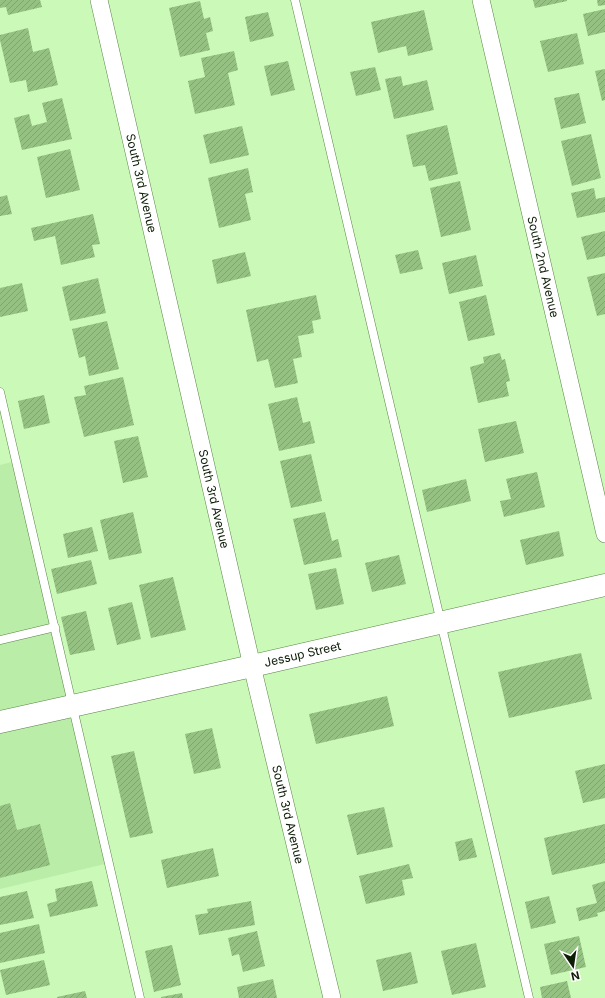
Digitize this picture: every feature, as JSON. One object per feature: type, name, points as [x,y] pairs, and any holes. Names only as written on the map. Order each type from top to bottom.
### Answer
[{"type":"street","name":"South 3rd Avenue","points":[[99,0],[252,666],[332,998]]},
{"type":"street","name":"South 2nd Avenue","points":[[481,0],[605,534]]},
{"type":"street","name":"Jessup Street","points":[[0,722],[605,585]]},
{"type":"lane","points":[[295,0],[528,998]]},
{"type":"lane","points":[[0,392],[140,998]]},
{"type":"lane","points":[[0,640],[55,628]]},
{"type":"shaded area","points":[[16,461],[109,863],[0,889],[0,465]]},
{"type":"building","points":[[0,0],[40,0],[42,7],[8,15],[6,7],[0,8]]},
{"type":"building","points":[[533,0],[567,0],[567,1],[535,8]]},
{"type":"building","points":[[597,0],[605,0],[605,5],[598,6]]},
{"type":"building","points":[[200,1],[204,19],[210,17],[213,31],[206,33],[210,50],[180,57],[169,8]]},
{"type":"building","points":[[605,9],[605,32],[588,36],[583,14]]},
{"type":"building","points":[[424,10],[433,50],[408,56],[406,46],[378,53],[371,22]]},
{"type":"building","points":[[268,12],[274,36],[250,42],[245,17]]},
{"type":"building","points":[[28,28],[33,52],[49,48],[58,85],[28,92],[26,80],[10,83],[0,35]]},
{"type":"building","points":[[577,33],[584,64],[548,72],[540,41]]},
{"type":"building","points":[[234,51],[238,70],[228,73],[235,105],[195,114],[188,81],[205,77],[201,58]]},
{"type":"building","points":[[288,61],[295,90],[271,96],[264,66]]},
{"type":"building","points":[[375,67],[381,90],[356,96],[350,72]]},
{"type":"building","points":[[605,69],[605,100],[602,101],[595,71]]},
{"type":"building","points":[[401,76],[403,86],[427,80],[434,110],[394,119],[385,79]]},
{"type":"building","points":[[579,93],[586,123],[561,129],[554,98]]},
{"type":"building","points":[[62,98],[72,139],[22,150],[14,118],[29,114],[32,126],[47,122],[42,103]]},
{"type":"building","points":[[447,125],[458,174],[429,181],[425,165],[413,167],[406,135]]},
{"type":"building","points":[[242,126],[249,155],[210,164],[203,135]]},
{"type":"building","points":[[591,134],[601,178],[572,186],[561,141]]},
{"type":"building","points":[[70,149],[80,190],[46,198],[37,157]]},
{"type":"building","points":[[248,168],[253,192],[245,194],[251,220],[219,228],[208,178]]},
{"type":"building","points":[[460,181],[471,230],[441,237],[430,188]]},
{"type":"building","points":[[594,188],[596,199],[605,197],[605,212],[577,218],[571,193]]},
{"type":"building","points":[[7,195],[12,214],[0,216],[0,197]]},
{"type":"building","points":[[93,214],[100,244],[92,245],[95,257],[61,265],[55,236],[34,241],[31,228]]},
{"type":"building","points":[[605,231],[605,256],[587,260],[581,237]]},
{"type":"building","points":[[418,250],[423,269],[400,274],[395,255]]},
{"type":"building","points":[[245,252],[251,276],[217,284],[212,260]]},
{"type":"building","points":[[476,255],[483,286],[449,294],[442,263]]},
{"type":"building","points":[[605,273],[605,314],[597,316],[587,277]]},
{"type":"building","points":[[98,278],[106,313],[70,321],[62,287]]},
{"type":"building","points":[[22,283],[28,311],[0,317],[0,288]]},
{"type":"building","points":[[316,295],[321,319],[312,321],[314,333],[298,336],[302,357],[293,359],[298,383],[275,388],[268,359],[257,362],[246,310]]},
{"type":"building","points":[[486,295],[495,335],[468,341],[459,302]]},
{"type":"building","points":[[107,321],[119,369],[89,376],[85,356],[79,358],[72,329]]},
{"type":"building","points":[[500,353],[502,360],[505,359],[510,381],[506,382],[509,396],[478,403],[470,367],[484,363],[483,357]]},
{"type":"building","points":[[123,377],[134,425],[84,437],[74,397],[86,395],[84,386]]},
{"type":"building","points":[[44,395],[50,423],[24,429],[18,401]]},
{"type":"building","points":[[297,397],[303,423],[310,421],[315,443],[279,451],[268,404]]},
{"type":"building","points":[[516,421],[524,453],[485,462],[478,429]]},
{"type":"building","points":[[138,436],[148,477],[123,483],[114,441]]},
{"type":"building","points":[[311,454],[322,501],[291,508],[280,461]]},
{"type":"building","points":[[537,472],[545,507],[504,517],[500,501],[511,499],[506,479]]},
{"type":"building","points":[[466,479],[471,501],[427,512],[422,490]]},
{"type":"building","points":[[133,512],[142,553],[109,560],[100,520]]},
{"type":"building","points":[[325,512],[332,541],[338,539],[342,557],[304,565],[293,519]]},
{"type":"building","points":[[92,527],[98,551],[68,558],[63,534]]},
{"type":"building","points":[[559,531],[564,556],[526,565],[520,540]]},
{"type":"building","points":[[399,555],[406,584],[372,592],[365,563]]},
{"type":"building","points":[[91,560],[97,584],[57,594],[51,569]]},
{"type":"building","points":[[336,568],[344,604],[316,610],[308,574]]},
{"type":"building","points":[[173,577],[186,630],[151,638],[139,585]]},
{"type":"building","points":[[132,602],[141,639],[117,645],[108,608]]},
{"type":"building","points":[[86,611],[95,650],[70,655],[61,617]]},
{"type":"building","points":[[581,653],[592,699],[509,718],[498,672]]},
{"type":"building","points":[[387,696],[394,726],[316,744],[309,714]]},
{"type":"building","points":[[212,728],[221,768],[194,774],[185,734]]},
{"type":"building","points":[[134,751],[153,833],[130,838],[111,756]]},
{"type":"building","points":[[605,764],[605,798],[583,803],[575,771]]},
{"type":"building","points":[[10,803],[17,830],[40,824],[50,865],[0,878],[0,806]]},
{"type":"building","points":[[384,807],[393,847],[357,855],[347,815]]},
{"type":"building","points":[[605,824],[605,863],[552,875],[544,838]]},
{"type":"building","points":[[472,838],[477,857],[459,861],[455,842]]},
{"type":"building","points":[[213,848],[219,876],[167,888],[161,860]]},
{"type":"building","points":[[409,864],[413,878],[402,880],[405,895],[366,904],[359,876]]},
{"type":"building","points":[[92,881],[98,906],[50,917],[47,904],[57,901],[55,889]]},
{"type":"building","points":[[605,881],[605,911],[597,913],[598,916],[579,921],[576,908],[597,903],[592,885]]},
{"type":"building","points":[[27,891],[34,918],[0,925],[0,897]]},
{"type":"building","points":[[549,896],[556,923],[531,929],[525,902]]},
{"type":"building","points":[[251,901],[255,925],[199,935],[195,915],[208,913],[207,909]]},
{"type":"building","points":[[39,924],[45,953],[0,963],[0,933]]},
{"type":"building","points":[[257,931],[265,966],[243,972],[239,954],[232,956],[228,938]]},
{"type":"building","points":[[579,936],[586,967],[551,975],[544,944]]},
{"type":"building","points":[[476,943],[486,987],[452,995],[441,951]]},
{"type":"building","points":[[172,945],[181,985],[154,992],[145,951]]},
{"type":"building","points":[[411,952],[418,983],[383,991],[376,960]]},
{"type":"building","points":[[44,960],[50,985],[6,995],[0,970]]},
{"type":"building","points":[[273,979],[277,998],[239,998],[237,987]]},
{"type":"building","points":[[567,981],[571,998],[542,998],[540,987]]},
{"type":"building","points":[[85,991],[87,998],[57,998],[57,997]]},
{"type":"building","points":[[182,993],[183,998],[161,998],[161,997]]}]
